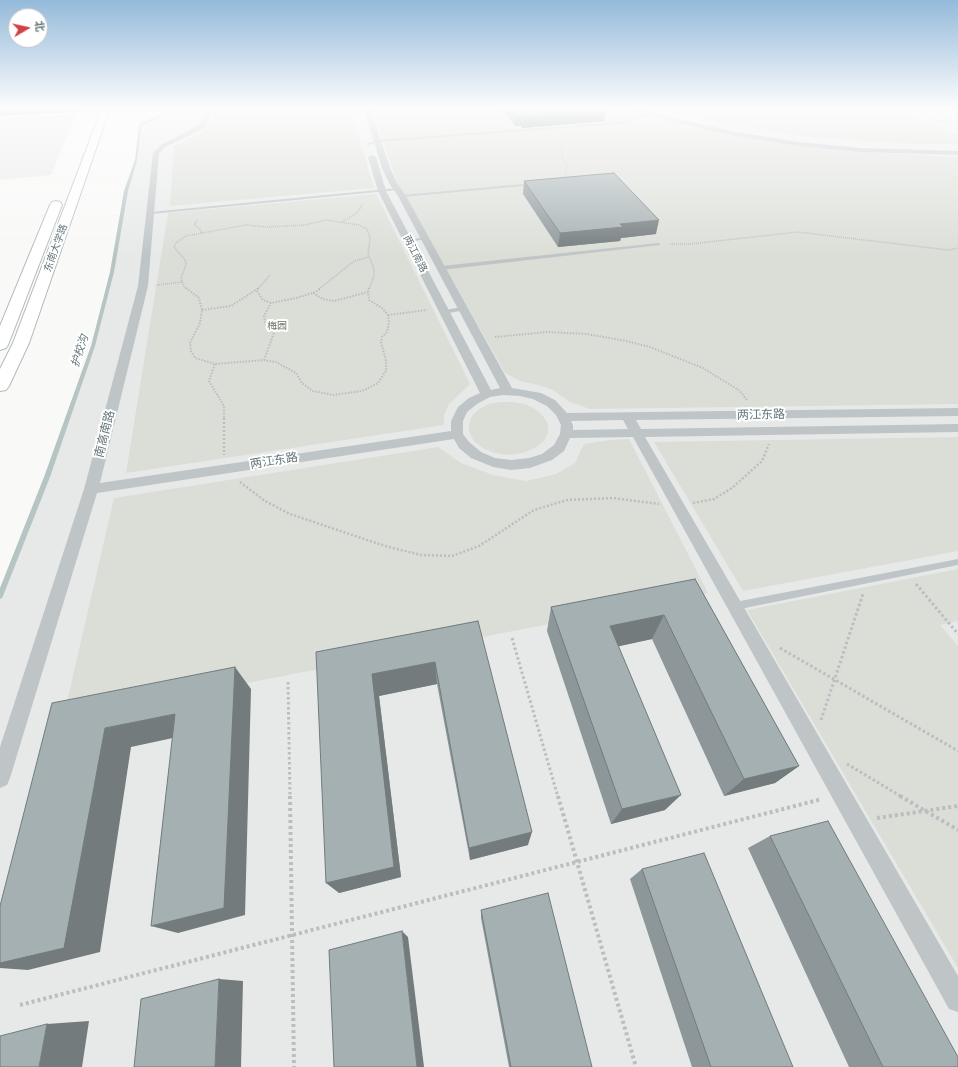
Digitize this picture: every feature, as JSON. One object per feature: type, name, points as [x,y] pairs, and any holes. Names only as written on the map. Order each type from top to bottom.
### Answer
[{"type":"main road","name":"东南大学路","points":[[0,386],[21,344],[88,158]]},
{"type":"main road","name":"东南大学路","points":[[0,345],[59,197]]},
{"type":"street","name":"南高南路","points":[[0,778],[91,489],[143,286],[156,158]]},
{"type":"street","name":"两江南路","points":[[372,158],[382,191],[487,394]]},
{"type":"street","points":[[383,158],[386,168],[399,193],[508,391]]},
{"type":"street","points":[[508,391],[537,396],[551,403],[561,413],[567,425],[566,434],[559,448],[547,457],[530,463],[511,465],[492,462],[476,455],[464,445],[457,434],[457,421],[462,410],[473,401],[487,394],[508,391]]},
{"type":"street","name":"两江东路","points":[[566,434],[632,424],[758,415],[958,412]]},
{"type":"street","name":"两江东路","points":[[563,417],[632,424],[763,431],[958,428]]},
{"type":"street","points":[[632,424],[958,1000]]},
{"type":"street","name":"两江东路","points":[[91,489],[457,434]]},
{"type":"lane","points":[[151,213],[382,191],[399,193],[536,184]]},
{"type":"lane","points":[[408,241],[424,238]]},
{"type":"lane","points":[[441,268],[658,244]]},
{"type":"lane","points":[[443,309],[463,309]]},
{"type":"lane","points":[[735,606],[958,562]]},
{"type":"path","points":[[562,158],[567,164],[565,172],[568,181]]},
{"type":"path","points":[[342,223],[357,213],[371,192]]},
{"type":"path","points":[[326,220],[342,223],[359,225],[367,228],[370,238],[369,257],[374,268],[374,276],[368,292],[369,300],[382,308],[388,315],[387,332],[382,337],[381,342],[386,361],[386,372],[378,383],[362,391],[333,395],[313,391],[302,383],[296,373],[276,362],[264,360],[215,364],[195,358],[191,351],[190,343],[200,323],[202,310],[199,298],[184,287],[181,278],[186,265],[185,260],[174,247],[176,244],[186,236],[246,225],[268,227],[304,225],[326,220]]},
{"type":"path","points":[[658,244],[690,244],[798,232],[948,250],[958,248]]},
{"type":"path","points":[[256,290],[262,300],[271,303],[296,298],[312,293],[354,261],[369,257]]},
{"type":"path","points":[[202,310],[231,306],[256,290],[270,275]]},
{"type":"path","points":[[143,286],[183,282]]},
{"type":"path","points":[[312,293],[323,299],[334,301],[368,292]]},
{"type":"path","points":[[264,360],[274,333],[265,322],[264,316],[271,303]]},
{"type":"path","points":[[388,315],[443,309]]},
{"type":"path","points":[[480,339],[530,332],[547,332],[607,337],[644,345],[692,363],[721,378],[740,391],[758,415]]},
{"type":"path","points":[[215,364],[209,381],[224,406],[224,469],[265,502],[290,514],[385,546],[421,555],[452,556],[480,546],[534,510],[567,500],[613,498],[678,506],[714,498],[732,488],[762,461],[769,445],[763,431]]},
{"type":"path","points":[[906,572],[958,634]]},
{"type":"path","points":[[813,744],[868,580]]},
{"type":"path","points":[[512,638],[636,1067]]},
{"type":"path","points":[[774,645],[958,751]]},
{"type":"path","points":[[288,682],[294,1067]]},
{"type":"path","points":[[840,760],[958,830]]},
{"type":"path","points":[[20,1005],[842,794]]},
{"type":"path","points":[[857,822],[958,806]]},
{"type":"shaded area","points":[[0,158],[58,158],[51,175],[0,180]]},
{"type":"shaded area","points":[[136,158],[958,158],[958,1067],[0,1067],[0,596],[47,477],[93,346],[112,272],[126,191]]},
{"type":"green space","points":[[173,158],[365,158],[374,188],[170,206]]},
{"type":"green space","points":[[388,158],[958,158],[958,404],[590,409],[570,402],[553,390],[520,381],[505,373],[397,182]]},
{"type":"green space","name":"梅园","points":[[376,194],[470,384],[449,404],[444,415],[444,425],[126,473],[168,213]]},
{"type":"green space","points":[[501,402],[525,404],[535,409],[543,416],[548,424],[548,433],[544,441],[535,448],[523,453],[509,455],[495,453],[483,448],[474,441],[469,432],[469,423],[472,416],[479,409],[489,404]]},
{"type":"green space","points":[[958,437],[958,551],[743,591],[654,442]]},
{"type":"green space","points":[[629,439],[708,593],[63,719],[114,498],[438,447],[461,463],[493,475],[526,481],[556,474],[575,463],[584,444]]},
{"type":"green space","points":[[958,569],[958,621],[940,625],[958,646],[958,968],[747,610]]},
{"type":"building","points":[[614,173],[659,220],[620,224],[623,227],[560,233],[524,181]]},
{"type":"building","points":[[695,579],[799,766],[744,779],[664,615],[610,626],[681,795],[622,809],[551,607]]},
{"type":"building","points":[[478,621],[532,832],[469,848],[435,662],[372,674],[394,867],[326,883],[316,652]]},
{"type":"building","points":[[235,667],[224,908],[151,926],[175,714],[105,728],[64,948],[0,963],[0,906],[52,703]]},
{"type":"building","points":[[828,821],[958,1057],[958,1067],[883,1067],[770,836]]},
{"type":"building","points":[[704,853],[793,1067],[711,1067],[642,869]]},
{"type":"building","points":[[548,893],[592,1067],[511,1067],[481,910]]},
{"type":"building","points":[[402,931],[417,1067],[334,1067],[329,950]]},
{"type":"building","points":[[219,979],[215,1067],[134,1067],[141,999]]},
{"type":"building","points":[[47,1024],[39,1067],[0,1067],[0,1036]]},
{"type":"waterway","name":"护校沟","points":[[0,596],[47,477],[93,346],[112,272],[126,191],[136,158]]}]
